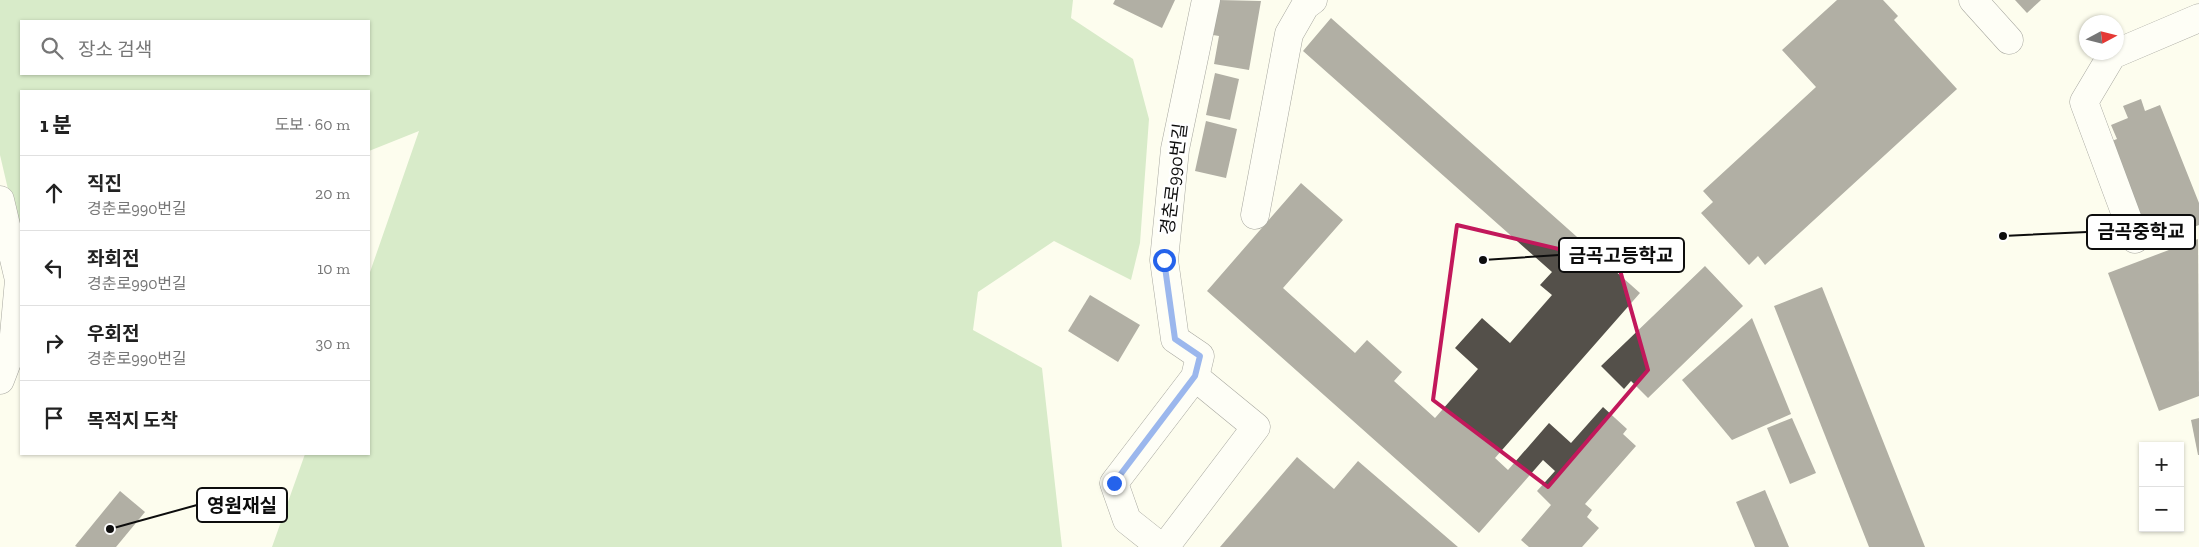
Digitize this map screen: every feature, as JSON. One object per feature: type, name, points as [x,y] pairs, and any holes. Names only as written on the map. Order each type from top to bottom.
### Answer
[{"type":"street","name":"경춘로990번길","points":[[1195,376],[1200,356],[1175,339],[1164,260],[1175,150],[1206,0]]},
{"type":"street","points":[[1255,215],[1289,34],[1305,6],[1314,0]]},
{"type":"street","points":[[1973,0],[2009,40]]},
{"type":"street","points":[[2135,239],[2084,102],[2112,55],[2199,18]]},
{"type":"street","points":[[0,200],[19,280],[13,346],[0,380]]},
{"type":"street","points":[[1161,547],[1127,520],[1114,483],[1195,376],[1256,427],[1165,547]]},
{"type":"highlighted area","points":[[1457,225],[1618,263],[1648,370],[1548,487],[1433,400]]},
{"type":"green space","points":[[0,0],[1073,0],[1071,18],[1133,59],[1149,119],[1140,243],[1131,280],[1054,241],[978,292],[973,330],[1042,368],[1062,547],[272,547],[305,455],[370,455],[370,272],[419,131],[370,151],[370,90],[20,90],[20,241],[0,155]]},
{"type":"building","points":[[1115,0],[1175,0],[1162,28],[1113,4]]},
{"type":"building","points":[[1219,0],[1261,1],[1249,70],[1214,64],[1219,36],[1213,35]]},
{"type":"building","points":[[1837,0],[1883,0],[1898,16],[1894,20],[1957,89],[1765,265],[1758,256],[1749,265],[1701,213],[1713,202],[1703,191],[1816,87],[1782,50]]},
{"type":"building","points":[[2015,0],[2041,0],[2027,13]]},
{"type":"building","points":[[1331,18],[1640,293],[1495,458],[1508,470],[1549,423],[1571,443],[1603,407],[1627,429],[1623,434],[1636,446],[1585,504],[1592,510],[1587,517],[1599,528],[1582,547],[1529,547],[1521,540],[1551,505],[1537,491],[1555,471],[1543,460],[1479,533],[1207,291],[1301,183],[1343,220],[1283,288],[1355,353],[1367,340],[1402,372],[1394,381],[1435,418],[1478,369],[1455,348],[1482,318],[1510,343],[1552,295],[1540,285],[1552,272],[1303,51]]},
{"type":"building","points":[[1215,73],[1239,79],[1230,120],[1206,115]]},
{"type":"building","points":[[2141,99],[2145,111],[2160,105],[2199,203],[2199,225],[2150,245],[2109,142],[2117,139],[2111,125],[2128,118],[2123,106]]},
{"type":"building","points":[[1206,121],[1237,129],[1226,178],[1195,171]]},
{"type":"building","points":[[2198,239],[2199,396],[2159,411],[2108,273]]},
{"type":"building","points":[[1705,266],[1743,306],[1648,398],[1631,381],[1624,389],[1601,366]]},
{"type":"building","points":[[1822,287],[1925,547],[1869,547],[1774,306]]},
{"type":"building","points":[[1090,295],[1140,325],[1118,362],[1068,331]]},
{"type":"building","points":[[1752,318],[1791,414],[1732,440],[1682,380]]},
{"type":"building","points":[[1792,418],[1816,473],[1790,484],[1767,428]]},
{"type":"building","points":[[2199,418],[2199,455],[2198,455],[2191,420]]},
{"type":"building","points":[[1297,457],[1334,489],[1358,461],[1458,547],[1220,547]]},
{"type":"building","points":[[1765,490],[1789,547],[1755,547],[1736,502]]},
{"type":"building","points":[[120,491],[145,512],[116,547],[75,546]]},
{"type":"place","name":"금곡중학교","points":[[2003,236]]},
{"type":"place","name":"금곡고등학교","points":[[1483,260]]},
{"type":"place","name":"영원재실","points":[[110,529]]},
{"type":"route","points":[[1114,483],[1195,376],[1200,356],[1175,339],[1164,260]]}]
